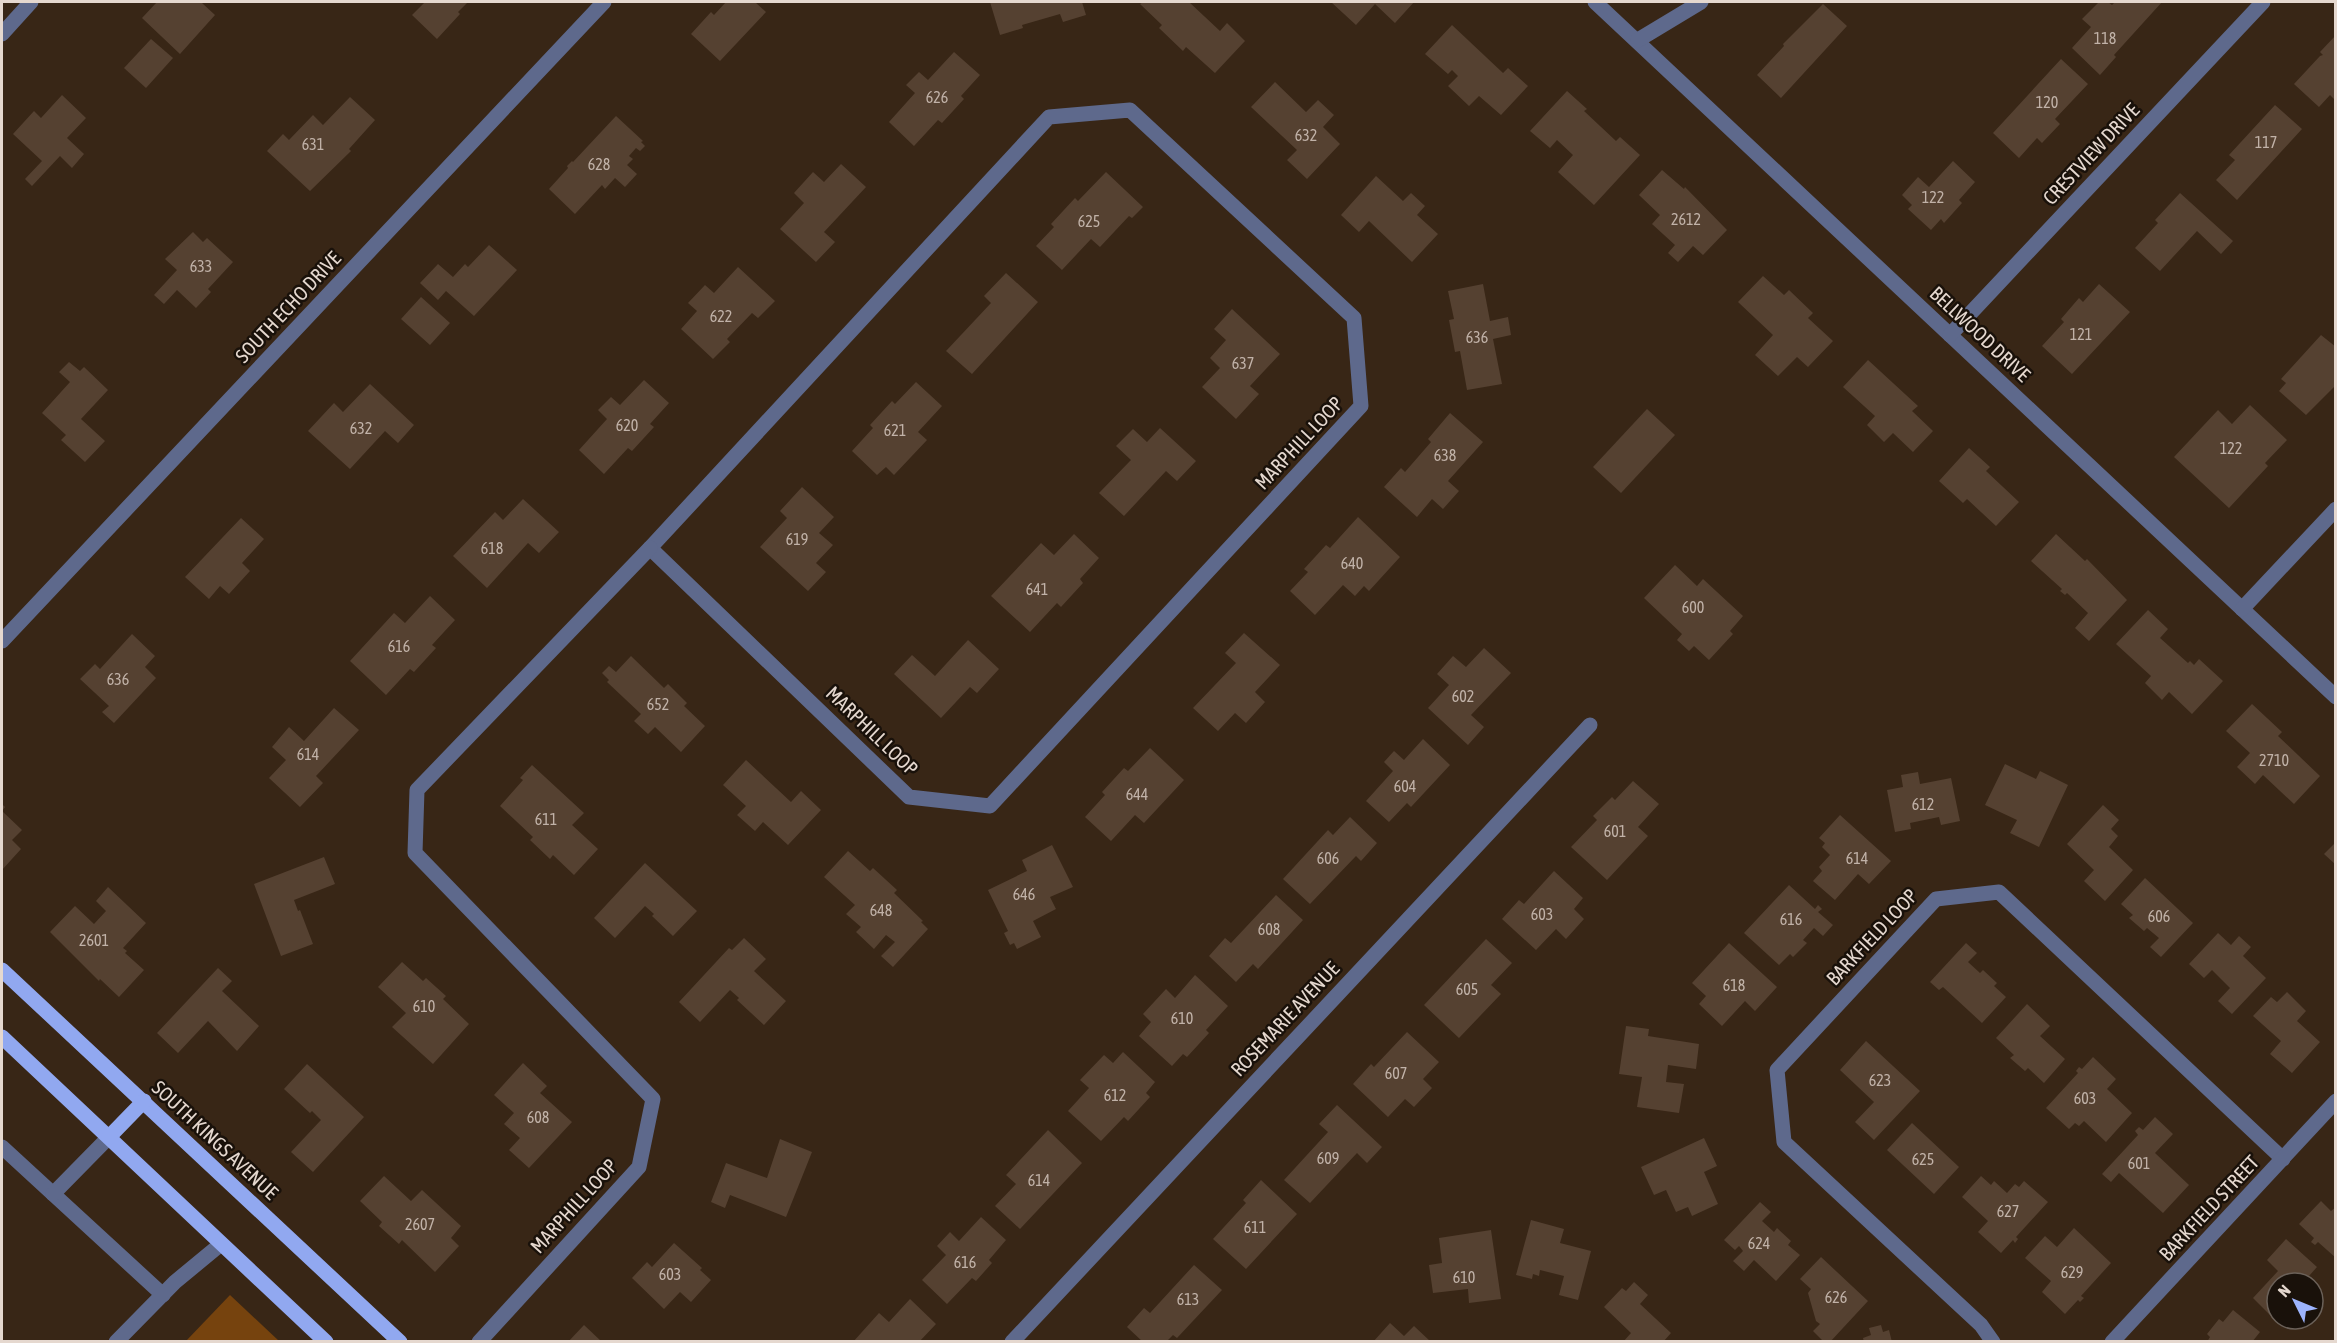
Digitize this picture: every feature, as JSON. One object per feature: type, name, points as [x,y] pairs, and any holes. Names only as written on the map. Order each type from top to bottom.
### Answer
[{"type":"main road","name":"SOUTH KINGS AVENUE","points":[[2,970],[400,1341]]},
{"type":"main road","points":[[2,1037],[326,1341]]},
{"type":"main road","points":[[109,1137],[144,1101]]},
{"type":"street","points":[[2,34],[31,2]]},
{"type":"street","name":"SOUTH ECHO DRIVE","points":[[2,641],[604,2]]},
{"type":"street","name":"BELLWOOD DRIVE","points":[[1595,2],[2336,697]]},
{"type":"street","points":[[1638,40],[1701,2]]},
{"type":"street","name":"CRESTVIEW DRIVE","points":[[1950,335],[2264,2]]},
{"type":"street","name":"MARPHILL LOOP","points":[[479,1341],[639,1167],[653,1099],[415,853],[417,790],[650,548],[1049,117],[1130,110],[1354,318],[1361,406],[990,806],[909,797],[650,548]]},
{"type":"street","points":[[2242,609],[2336,509]]},
{"type":"street","name":"ROSEMARIE AVENUE","points":[[1012,1341],[1590,725]]},
{"type":"street","name":"BARKFIELD LOOP","points":[[1993,1341],[1981,1325],[1784,1142],[1777,1070],[1936,899],[1999,892],[2283,1159]]},
{"type":"street","name":"BARKFIELD STREET","points":[[2112,1341],[2336,1101]]},
{"type":"street","points":[[53,1194],[109,1137]]},
{"type":"street","points":[[2,1147],[163,1295]]},
{"type":"street","points":[[116,1341],[163,1295],[221,1244]]},
{"type":"shaded area","points":[[230,1295],[279,1341],[186,1341]]},
{"type":"building","points":[[157,2],[204,2],[202,3],[215,15],[180,54],[142,18]]},
{"type":"building","points":[[425,2],[468,2],[437,39],[412,15]]},
{"type":"building","points":[[726,2],[755,2],[766,12],[720,61],[691,34],[711,12],[714,15]]},
{"type":"building","points":[[990,2],[1082,2],[1086,15],[1063,22],[1060,14],[1022,25],[1023,28],[1000,35]]},
{"type":"building","points":[[1143,2],[1189,2],[1220,31],[1227,23],[1245,41],[1215,73],[1186,47],[1183,51],[1159,28],[1162,25],[1140,4]]},
{"type":"building","points":[[1331,2],[1414,2],[1395,23],[1375,4],[1356,25]]},
{"type":"building","points":[[2099,2],[2108,2],[2112,5],[2115,2],[2162,2],[2114,55],[2116,57],[2100,75],[2072,48],[2091,27],[2082,19]]},
{"type":"building","points":[[1823,4],[1847,26],[1781,98],[1757,75],[1784,46],[1783,44]]},
{"type":"building","points":[[1452,25],[1503,73],[1508,68],[1528,86],[1501,115],[1479,96],[1469,106],[1448,86],[1458,76],[1452,70],[1448,74],[1425,54]]},
{"type":"building","points":[[2336,35],[2336,101],[2330,95],[2319,107],[2294,84],[2323,55],[2320,52]]},
{"type":"building","points":[[151,39],[173,58],[146,88],[124,68]]},
{"type":"building","points":[[954,52],[980,75],[961,96],[964,99],[942,123],[938,120],[914,146],[889,122],[915,93],[906,85],[919,72],[928,80]]},
{"type":"building","points":[[2061,59],[2088,84],[2055,119],[2060,124],[2042,143],[2037,138],[2019,158],[1993,133]]},
{"type":"building","points":[[1275,82],[1306,112],[1318,100],[1334,115],[1323,127],[1340,144],[1307,179],[1287,160],[1297,150],[1251,107]]},
{"type":"building","points":[[1567,91],[1587,109],[1584,111],[1616,141],[1620,137],[1640,155],[1594,205],[1558,172],[1573,155],[1557,140],[1550,148],[1530,131]]},
{"type":"building","points":[[62,95],[86,118],[67,138],[84,154],[72,168],[60,156],[32,186],[25,179],[42,161],[13,134],[34,111],[41,118]]},
{"type":"building","points":[[350,97],[375,120],[349,149],[351,151],[310,191],[267,151],[283,134],[289,140],[313,115],[323,125]]},
{"type":"building","points":[[2275,105],[2302,129],[2237,200],[2216,180],[2235,160],[2229,155]]},
{"type":"building","points":[[616,116],[643,141],[641,142],[645,146],[640,151],[636,148],[629,156],[633,159],[627,165],[637,174],[625,187],[615,178],[605,189],[602,185],[575,214],[549,189],[568,168],[567,166]]},
{"type":"building","points":[[1953,161],[1975,182],[1959,200],[1962,203],[1944,223],[1941,219],[1931,230],[1908,209],[1912,205],[1902,195],[1918,177],[1929,187]]},
{"type":"building","points":[[841,164],[866,187],[824,232],[835,242],[816,262],[780,229],[804,203],[794,193],[813,172],[824,182]]},
{"type":"building","points":[[1662,170],[1684,189],[1685,187],[1727,230],[1703,255],[1693,246],[1678,262],[1668,253],[1675,245],[1652,224],[1660,215],[1639,195]]},
{"type":"building","points":[[1106,172],[1143,207],[1132,218],[1129,216],[1100,247],[1091,239],[1062,270],[1036,246],[1054,227],[1051,224],[1075,198],[1078,201]]},
{"type":"building","points":[[1376,176],[1403,201],[1411,193],[1425,206],[1417,215],[1438,234],[1412,262],[1369,221],[1359,232],[1341,215]]},
{"type":"building","points":[[2180,193],[2233,241],[2221,254],[2197,231],[2160,271],[2135,248],[2158,223],[2155,220]]},
{"type":"building","points":[[193,232],[203,242],[207,238],[233,262],[208,289],[211,292],[196,308],[177,290],[164,304],[154,295],[177,270],[165,259]]},
{"type":"building","points":[[489,245],[517,270],[474,316],[446,291],[438,300],[420,283],[438,264],[453,277],[465,264],[468,267]]},
{"type":"building","points":[[738,267],[775,301],[758,318],[752,313],[727,339],[730,342],[713,359],[681,329],[697,311],[688,303],[705,285],[714,293]]},
{"type":"building","points":[[1006,273],[1038,302],[972,374],[946,351],[991,303],[984,296]]},
{"type":"building","points":[[1763,276],[1784,295],[1789,290],[1813,313],[1808,318],[1833,341],[1808,367],[1797,357],[1778,376],[1755,355],[1773,335],[1738,302]]},
{"type":"building","points":[[1483,284],[1490,321],[1508,317],[1511,335],[1493,339],[1502,384],[1467,390],[1460,351],[1455,352],[1449,320],[1454,319],[1448,291]]},
{"type":"building","points":[[2099,284],[2130,312],[2072,374],[2042,346],[2064,322],[2061,319],[2079,298],[2083,302]]},
{"type":"building","points":[[421,297],[450,323],[430,345],[401,319]]},
{"type":"building","points":[[1232,309],[1280,354],[1250,386],[1259,394],[1236,419],[1202,387],[1220,368],[1210,358],[1226,340],[1214,329]]},
{"type":"building","points":[[2321,335],[2336,347],[2336,385],[2306,415],[2279,391],[2286,383],[2281,379]]},
{"type":"building","points":[[1868,360],[1918,406],[1912,411],[1933,431],[1913,452],[1893,433],[1884,442],[1867,425],[1875,416],[1843,387]]},
{"type":"building","points":[[69,362],[80,371],[84,367],[108,390],[81,419],[105,441],[85,462],[61,440],[66,435],[42,413],[70,382],[59,372]]},
{"type":"building","points":[[644,380],[669,403],[650,424],[654,427],[632,451],[628,448],[604,474],[579,450],[607,419],[598,410],[611,397],[620,405]]},
{"type":"building","points":[[916,382],[942,406],[918,432],[927,440],[894,475],[886,467],[877,475],[852,451],[873,428],[870,425],[892,401],[895,404]]},
{"type":"building","points":[[370,384],[414,425],[398,443],[385,431],[350,469],[308,431],[334,403],[343,412]]},
{"type":"building","points":[[2250,405],[2287,440],[2265,463],[2268,466],[2229,508],[2174,457],[2218,410],[2232,424]]},
{"type":"building","points":[[1647,409],[1675,435],[1621,493],[1593,467]]},
{"type":"building","points":[[1450,413],[1483,442],[1448,481],[1459,491],[1443,509],[1432,499],[1417,517],[1384,487],[1401,468],[1405,472],[1431,442],[1428,439]]},
{"type":"building","points":[[1160,428],[1196,461],[1177,481],[1166,471],[1124,516],[1099,493],[1131,460],[1116,446],[1133,429],[1147,442]]},
{"type":"building","points":[[1969,448],[1990,467],[1986,471],[2019,502],[1996,526],[1967,499],[1963,503],[1939,481]]},
{"type":"building","points":[[802,487],[834,517],[819,533],[833,545],[816,563],[826,572],[808,591],[760,547],[787,518],[780,511]]},
{"type":"building","points":[[523,499],[559,532],[539,553],[528,543],[487,588],[453,556],[495,512],[503,520]]},
{"type":"building","points":[[1358,517],[1400,557],[1369,591],[1364,586],[1355,596],[1343,585],[1315,615],[1290,591],[1308,572],[1304,569],[1326,545],[1330,548]]},
{"type":"building","points":[[241,518],[264,539],[242,563],[250,571],[229,594],[220,586],[209,599],[185,577]]},
{"type":"building","points":[[1074,534],[1099,558],[1080,579],[1083,583],[1061,607],[1057,603],[1030,632],[991,596],[1041,543],[1054,555]]},
{"type":"building","points":[[2056,534],[2085,561],[2087,559],[2127,600],[2089,641],[2075,628],[2088,613],[2067,593],[2065,595],[2060,591],[2062,589],[2031,561]]},
{"type":"building","points":[[1675,565],[1697,586],[1703,579],[1743,616],[1730,631],[1733,634],[1709,660],[1694,646],[1689,651],[1677,640],[1682,634],[1644,598]]},
{"type":"building","points":[[430,596],[455,620],[432,645],[436,648],[414,672],[410,669],[386,695],[350,661],[394,613],[405,623]]},
{"type":"building","points":[[2148,610],[2168,629],[2160,638],[2188,663],[2190,661],[2194,665],[2199,659],[2223,681],[2192,714],[2169,692],[2162,700],[2145,683],[2151,676],[2116,644]]},
{"type":"building","points":[[1244,633],[1280,665],[1255,692],[1265,702],[1246,723],[1235,713],[1218,731],[1193,708],[1236,663],[1225,653]]},
{"type":"building","points":[[132,634],[155,656],[145,667],[156,678],[114,723],[102,712],[109,706],[80,679],[95,664],[100,669]]},
{"type":"building","points":[[968,640],[999,669],[977,693],[970,687],[941,718],[894,674],[912,655],[935,676]]},
{"type":"building","points":[[1484,648],[1511,673],[1471,715],[1484,727],[1468,745],[1428,708],[1449,685],[1437,674],[1453,656],[1466,667]]},
{"type":"building","points":[[631,656],[664,688],[668,684],[687,703],[684,706],[705,726],[681,752],[655,727],[648,734],[634,721],[641,714],[607,682],[609,680],[602,673],[609,666],[616,672]]},
{"type":"building","points":[[2252,704],[2282,732],[2278,736],[2320,776],[2294,804],[2263,775],[2255,784],[2237,767],[2250,753],[2226,731]]},
{"type":"building","points":[[334,708],[359,730],[316,776],[323,783],[300,807],[269,778],[286,760],[272,747],[289,727],[304,741]]},
{"type":"building","points":[[1423,739],[1450,765],[1411,807],[1407,803],[1389,822],[1366,801],[1393,771],[1384,762],[1394,751],[1404,760]]},
{"type":"building","points":[[1150,748],[1184,780],[1144,823],[1135,815],[1111,841],[1085,817],[1105,795],[1102,792],[1124,768],[1128,771]]},
{"type":"building","points":[[746,760],[791,802],[801,791],[821,810],[788,845],[763,822],[755,831],[737,815],[746,806],[723,785]]},
{"type":"building","points":[[2005,764],[2036,779],[2040,771],[2068,785],[2039,847],[2010,833],[2017,820],[1985,805]]},
{"type":"building","points":[[532,765],[584,813],[572,825],[598,849],[574,875],[553,855],[550,859],[530,840],[533,837],[500,806],[523,780],[520,778]]},
{"type":"building","points":[[1918,772],[1920,784],[1951,778],[1960,821],[1941,825],[1939,817],[1910,823],[1911,829],[1895,832],[1887,790],[1903,787],[1901,775]]},
{"type":"building","points":[[1633,781],[1659,804],[1638,827],[1648,836],[1607,880],[1571,847],[1597,820],[1593,816],[1612,797],[1615,800]]},
{"type":"building","points":[[2103,805],[2119,820],[2111,829],[2118,836],[2109,847],[2133,870],[2105,901],[2084,881],[2094,870],[2067,844]]},
{"type":"building","points":[[2,811],[22,830],[12,840],[21,849],[2,870]]},
{"type":"building","points":[[1840,815],[1891,861],[1869,884],[1858,874],[1835,900],[1813,881],[1822,871],[1819,867],[1830,855],[1822,847],[1825,843],[1819,838]]},
{"type":"building","points":[[1350,817],[1377,843],[1361,861],[1356,856],[1310,904],[1283,879],[1328,830],[1333,835]]},
{"type":"building","points":[[2336,842],[2336,865],[2324,854]]},
{"type":"building","points":[[1052,845],[1073,887],[1050,897],[1056,909],[1033,921],[1041,937],[1017,949],[1014,943],[1010,945],[1004,933],[1008,931],[988,890],[1027,871],[1022,860]]},
{"type":"building","points":[[848,851],[870,871],[873,868],[897,890],[894,893],[923,921],[921,922],[928,929],[893,967],[881,956],[895,942],[886,935],[874,949],[856,932],[861,927],[846,914],[855,905],[824,877]]},
{"type":"building","points":[[324,857],[335,884],[294,900],[313,944],[281,956],[254,884]]},
{"type":"building","points":[[645,863],[697,911],[673,936],[645,906],[615,938],[594,918]]},
{"type":"building","points":[[1554,871],[1583,898],[1574,909],[1584,919],[1566,939],[1556,929],[1536,950],[1502,919],[1519,900],[1524,904]]},
{"type":"building","points":[[2145,878],[2193,923],[2161,957],[2150,947],[2159,938],[2147,928],[2144,931],[2129,918],[2133,915],[2121,904]]},
{"type":"building","points":[[1789,885],[1815,909],[1818,905],[1822,909],[1818,912],[1833,925],[1823,936],[1814,928],[1803,940],[1807,943],[1793,957],[1790,954],[1779,965],[1744,933]]},
{"type":"building","points":[[108,887],[146,923],[123,948],[127,951],[125,953],[144,970],[119,997],[100,979],[99,981],[50,932],[75,906],[94,924],[106,911],[96,901]]},
{"type":"building","points":[[1276,895],[1303,920],[1258,969],[1253,964],[1236,982],[1209,956],[1225,938],[1231,943]]},
{"type":"building","points":[[2218,933],[2231,945],[2239,936],[2251,947],[2243,956],[2266,978],[2232,1014],[2218,1001],[2230,988],[2212,970],[2204,978],[2189,964]]},
{"type":"building","points":[[744,938],[766,959],[754,971],[786,1001],[764,1025],[737,1000],[739,998],[730,990],[700,1022],[679,1002],[729,948],[732,950]]},
{"type":"building","points":[[1486,939],[1512,963],[1491,985],[1501,994],[1459,1038],[1424,1005]]},
{"type":"building","points":[[1729,943],[1777,987],[1755,1011],[1745,1001],[1722,1026],[1699,1004],[1706,996],[1692,983]]},
{"type":"building","points":[[1966,943],[1977,953],[1968,962],[1980,973],[1983,970],[1997,983],[1994,986],[2006,997],[1982,1023],[1943,987],[1939,990],[1930,982]]},
{"type":"building","points":[[402,962],[423,981],[426,978],[446,996],[443,999],[469,1024],[433,1064],[392,1027],[406,1013],[378,987]]},
{"type":"building","points":[[218,968],[232,981],[222,991],[259,1026],[237,1051],[208,1021],[178,1053],[157,1033]]},
{"type":"building","points":[[1195,975],[1228,1006],[1206,1030],[1209,1033],[1187,1057],[1183,1054],[1172,1066],[1139,1036],[1151,1022],[1143,1014],[1166,989],[1175,998]]},
{"type":"building","points":[[2287,992],[2306,1011],[2297,1021],[2320,1042],[2292,1073],[2270,1054],[2281,1041],[2253,1016],[2271,997],[2277,1002]]},
{"type":"building","points":[[2027,1004],[2050,1026],[2040,1036],[2065,1059],[2044,1083],[2028,1068],[2025,1071],[2010,1058],[2014,1055],[1996,1038]]},
{"type":"building","points":[[1626,1026],[1649,1029],[1648,1036],[1699,1044],[1696,1069],[1668,1065],[1666,1082],[1684,1084],[1679,1113],[1637,1107],[1642,1077],[1619,1074]]},
{"type":"building","points":[[1407,1032],[1439,1062],[1423,1079],[1432,1088],[1414,1107],[1405,1099],[1388,1117],[1353,1084],[1371,1064],[1374,1067]]},
{"type":"building","points":[[1866,1041],[1920,1091],[1874,1140],[1855,1122],[1874,1102],[1840,1070]]},
{"type":"building","points":[[1123,1052],[1155,1082],[1146,1093],[1150,1097],[1128,1121],[1124,1117],[1101,1141],[1068,1111],[1089,1088],[1080,1080],[1104,1055],[1113,1063]]},
{"type":"building","points":[[2093,1057],[2116,1079],[2107,1089],[2132,1113],[2106,1142],[2084,1121],[2079,1126],[2075,1123],[2069,1129],[2046,1108],[2078,1073],[2076,1071],[2079,1067],[2082,1069]]},
{"type":"building","points":[[523,1063],[547,1086],[540,1093],[572,1122],[529,1168],[509,1150],[520,1138],[504,1124],[514,1113],[494,1095]]},
{"type":"building","points":[[307,1064],[364,1117],[313,1172],[291,1152],[321,1120],[284,1089]]},
{"type":"building","points":[[1337,1105],[1382,1147],[1367,1163],[1357,1153],[1310,1203],[1284,1180],[1328,1132],[1319,1124]]},
{"type":"building","points":[[2155,1117],[2173,1134],[2155,1153],[2189,1185],[2163,1213],[2119,1173],[2111,1182],[2102,1174],[2138,1135],[2135,1131],[2139,1127],[2143,1130]]},
{"type":"building","points":[[1912,1123],[1959,1167],[1934,1194],[1887,1150]]},
{"type":"building","points":[[1048,1130],[1082,1163],[1020,1229],[995,1206],[1016,1184],[1006,1175]]},
{"type":"building","points":[[1704,1138],[1717,1166],[1704,1172],[1718,1204],[1692,1216],[1688,1207],[1676,1212],[1666,1190],[1654,1195],[1641,1167]]},
{"type":"building","points":[[780,1139],[812,1152],[786,1217],[730,1195],[725,1208],[711,1202],[726,1163],[767,1178]]},
{"type":"building","points":[[384,1176],[411,1201],[422,1190],[461,1226],[451,1238],[459,1246],[435,1272],[402,1240],[399,1244],[379,1226],[382,1222],[360,1201]]},
{"type":"building","points":[[1981,1176],[1991,1185],[1994,1181],[2007,1193],[2015,1184],[2019,1187],[2024,1181],[2048,1202],[2016,1237],[2018,1239],[2015,1243],[2013,1240],[2001,1253],[1978,1232],[1988,1221],[1962,1197]]},
{"type":"building","points":[[1261,1180],[1297,1214],[1246,1269],[1213,1239],[1246,1203],[1243,1200]]},
{"type":"building","points":[[2321,1201],[2331,1211],[2336,1207],[2336,1258],[2318,1242],[2315,1245],[2311,1242],[2314,1238],[2299,1224]]},
{"type":"building","points":[[1760,1202],[1771,1212],[1762,1221],[1774,1232],[1777,1228],[1791,1241],[1788,1245],[1800,1255],[1776,1281],[1754,1260],[1744,1271],[1733,1261],[1743,1251],[1739,1246],[1735,1250],[1724,1240]]},
{"type":"building","points":[[981,1217],[1006,1240],[989,1260],[992,1263],[976,1281],[972,1278],[947,1304],[922,1280],[946,1255],[937,1246],[950,1232],[959,1241]]},
{"type":"building","points":[[1531,1220],[1564,1229],[1560,1243],[1591,1251],[1578,1300],[1559,1295],[1564,1276],[1540,1270],[1539,1276],[1533,1274],[1532,1279],[1516,1275]]},
{"type":"building","points":[[2074,1228],[2111,1263],[2081,1296],[2084,1298],[2080,1302],[2078,1300],[2065,1314],[2042,1292],[2051,1281],[2025,1258],[2045,1236],[2057,1247]]},
{"type":"building","points":[[1491,1230],[1501,1299],[1469,1303],[1468,1289],[1433,1293],[1429,1265],[1442,1263],[1439,1238]]},
{"type":"building","points":[[2286,1239],[2317,1267],[2313,1271],[2278,1271],[2267,1260]]},
{"type":"building","points":[[674,1243],[702,1268],[700,1270],[711,1280],[691,1302],[680,1292],[664,1309],[632,1278],[647,1262],[652,1267]]},
{"type":"building","points":[[1821,1257],[1868,1301],[1830,1342],[1824,1342],[1813,1331],[1820,1324],[1816,1321],[1808,1293],[1811,1289],[1800,1279]]},
{"type":"building","points":[[1194,1265],[1222,1290],[1177,1338],[1173,1335],[1166,1342],[1143,1342],[1127,1327],[1144,1308],[1150,1313]]},
{"type":"building","points":[[1634,1282],[1648,1295],[1640,1304],[1671,1333],[1663,1342],[1623,1342],[1631,1333],[1604,1307],[1622,1288],[1626,1291]]},
{"type":"building","points":[[2265,1285],[2265,1310],[2253,1298]]},
{"type":"building","points":[[910,1299],[936,1324],[919,1342],[853,1342],[879,1313],[889,1322]]},
{"type":"building","points":[[2233,1310],[2260,1332],[2252,1342],[2207,1342],[2210,1337],[2207,1334],[2219,1319],[2223,1322]]},
{"type":"building","points":[[1390,1323],[1404,1336],[1414,1326],[1431,1342],[1373,1342]]},
{"type":"building","points":[[584,1325],[602,1342],[568,1342]]},
{"type":"building","points":[[1881,1325],[1883,1332],[1889,1330],[1892,1342],[1864,1342],[1863,1338],[1871,1335],[1869,1328]]}]
